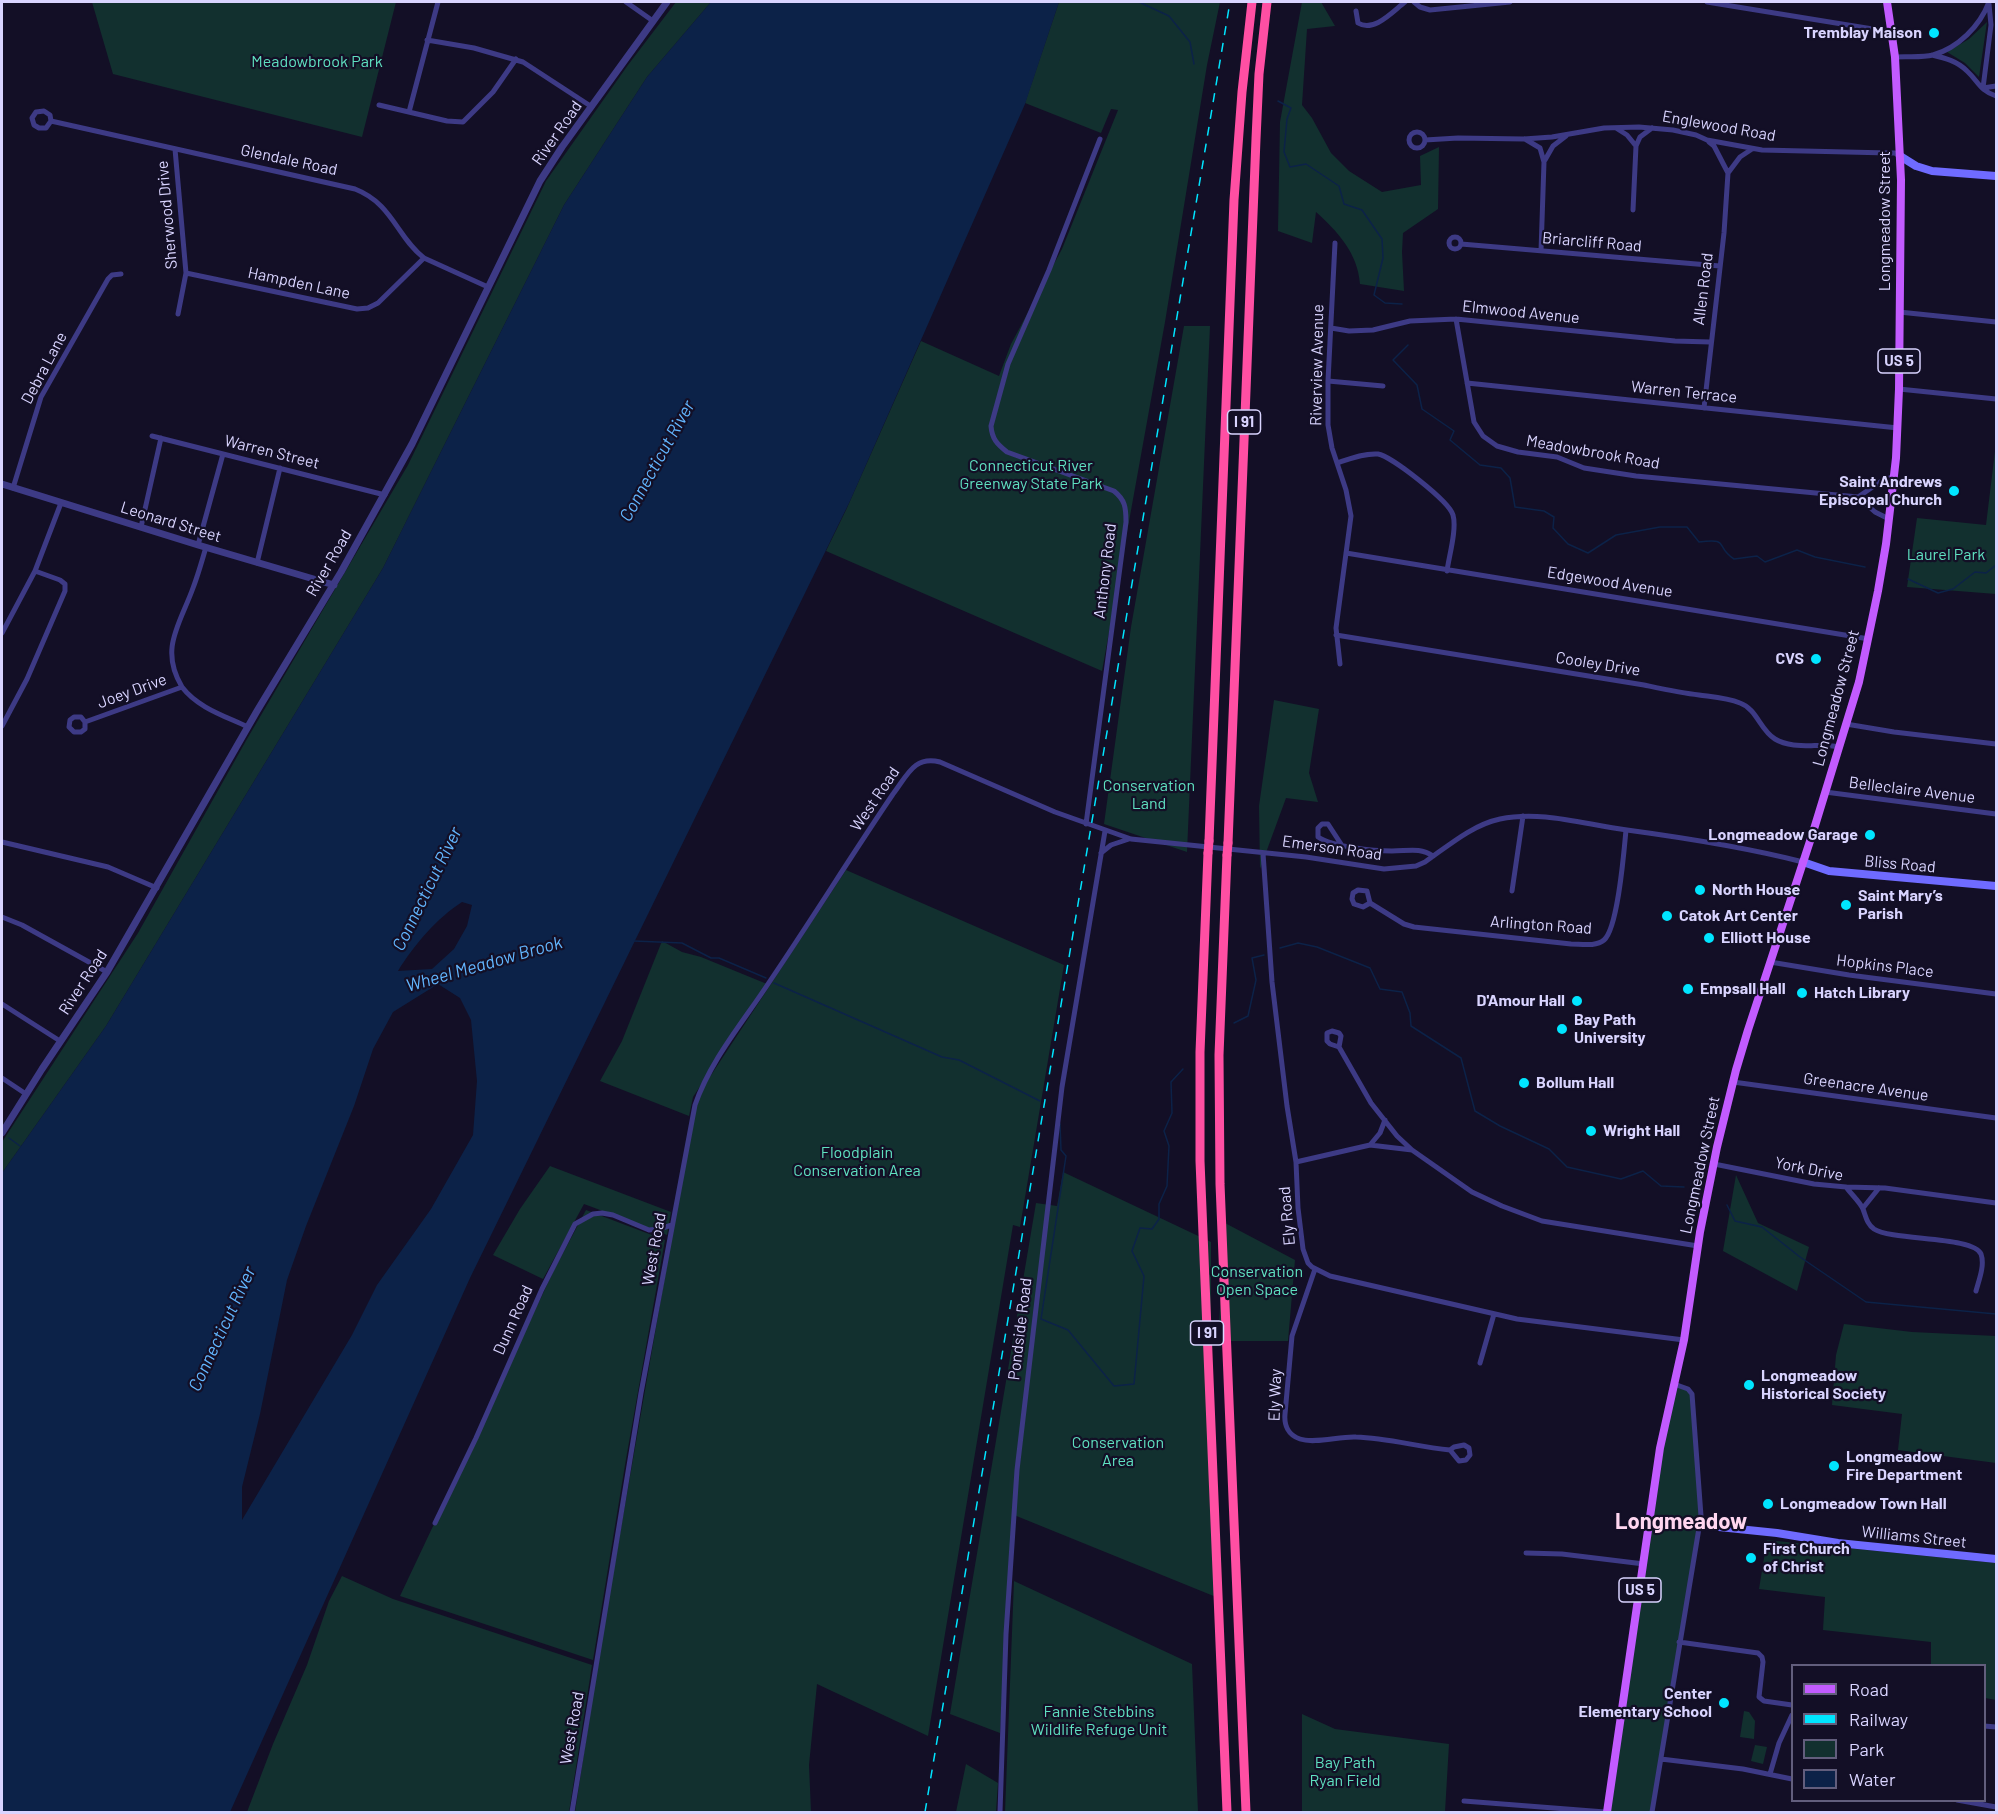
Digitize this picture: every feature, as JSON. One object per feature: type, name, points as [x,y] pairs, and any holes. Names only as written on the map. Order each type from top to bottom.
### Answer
[{"type":"highway","name":"I 91","points":[[1227,1812],[1200,1161],[1200,1052],[1234,200],[1242,92],[1252,2]]},
{"type":"highway","name":"I 91","points":[[1246,1812],[1220,1184],[1219,1055],[1257,117],[1267,2]]},
{"type":"main road","name":"Longmeadow Street","points":[[1606,1812],[1645,1564],[1660,1448],[1684,1340],[1698,1246],[1714,1164],[1733,1082],[1846,724],[1869,639],[1889,519],[1898,428],[1900,156],[1895,57],[1887,2]]},
{"type":"main road","points":[[1900,156],[1916,166],[1932,171],[1996,176]]},
{"type":"main road","name":"Bliss Road","points":[[1803,862],[1829,871],[1996,886]]},
{"type":"main road","name":"Williams Street","points":[[1651,1520],[1787,1534],[1846,1544],[1996,1559]]},
{"type":"street","points":[[409,112],[438,2]]},
{"type":"street","points":[[626,2],[653,21]]},
{"type":"street","name":"River Road","points":[[2,1133],[107,972],[248,727],[334,585],[412,444],[540,181],[667,2]]},
{"type":"street","points":[[1414,2],[1430,10],[1510,2]]},
{"type":"street","points":[[1707,2],[1892,32]]},
{"type":"street","points":[[1356,11],[1358,22],[1362,26],[1368,26],[1378,22],[1400,3]]},
{"type":"street","points":[[1989,3],[1996,8]]},
{"type":"street","points":[[1932,55],[1957,43],[1969,33],[1989,3]]},
{"type":"street","points":[[1983,88],[1991,25],[1989,3]]},
{"type":"street","points":[[427,40],[474,48],[516,59],[591,107]]},
{"type":"street","points":[[1895,57],[1932,55],[1947,58],[1971,74],[1979,87],[1996,96]]},
{"type":"street","points":[[379,105],[447,121],[463,122],[492,92],[516,59]]},
{"type":"street","points":[[1983,88],[1996,86]]},
{"type":"street","name":"Glendale Road","points":[[51,122],[362,192],[382,206],[416,251],[424,258],[488,286]]},
{"type":"street","points":[[1614,127],[1627,135],[1636,146]]},
{"type":"street","name":"Englewood Road","points":[[1425,140],[1524,139],[1614,127],[1653,127],[1752,149],[1895,153],[1900,156]]},
{"type":"street","points":[[1633,210],[1636,146],[1640,137],[1653,127]]},
{"type":"street","points":[[1544,162],[1553,146],[1570,133]]},
{"type":"street","name":"Anthony Road","points":[[1086,824],[1125,532],[1126,506],[1123,498],[1114,491],[1007,452],[996,443],[991,426],[1008,364],[1051,265],[1100,139]]},
{"type":"street","points":[[1524,139],[1540,148],[1544,162],[1541,251]]},
{"type":"street","points":[[1707,140],[1714,146],[1728,173],[1740,157],[1752,149]]},
{"type":"street","name":"Sherwood Drive","points":[[175,149],[186,273],[178,314]]},
{"type":"street","name":"Allen Road","points":[[1704,408],[1728,173]]},
{"type":"street","name":"Riverview Avenue","points":[[1335,243],[1328,381],[1329,436],[1351,508],[1351,527],[1336,634],[1340,664]]},
{"type":"street","name":"Briarcliff Road","points":[[1461,244],[1720,266]]},
{"type":"street","name":"Hampden Lane","points":[[186,273],[357,309],[369,308],[382,300],[424,258]]},
{"type":"street","name":"Debra Lane","points":[[13,488],[43,393],[108,279],[112,275],[121,274]]},
{"type":"street","points":[[1899,312],[1996,322]]},
{"type":"street","name":"Elmwood Avenue","points":[[1331,328],[1349,331],[1372,330],[1410,321],[1456,319],[1675,341],[1710,342]]},
{"type":"street","name":"Meadowbrook Road","points":[[1456,319],[1473,417],[1478,430],[1492,443],[1508,450],[1551,455],[1584,468],[1623,475],[1858,497]]},
{"type":"street","points":[[1328,381],[1383,386]]},
{"type":"street","name":"Warren Terrace","points":[[1467,383],[1898,428]]},
{"type":"street","points":[[1899,390],[1996,399]]},
{"type":"street","name":"Warren Street","points":[[152,436],[384,495]]},
{"type":"street","points":[[141,527],[161,438]]},
{"type":"street","points":[[182,687],[173,665],[172,640],[177,623],[195,584],[223,454]]},
{"type":"street","points":[[1337,463],[1364,455],[1384,456],[1396,462],[1445,503],[1454,518],[1448,571]]},
{"type":"street","points":[[257,562],[280,468]]},
{"type":"street","points":[[1889,519],[1875,512],[1858,497],[1890,476],[1894,476]]},
{"type":"street","name":"Leonard Street","points":[[2,484],[334,585]]},
{"type":"street","points":[[2,633],[35,571],[61,503]]},
{"type":"street","name":"Edgewood Avenue","points":[[1346,553],[1869,639]]},
{"type":"street","points":[[2,726],[27,678],[64,594],[65,586],[62,581],[35,571]]},
{"type":"street","name":"Cooley Drive","points":[[1336,634],[1723,698],[1747,706],[1765,731],[1780,741],[1791,744],[1839,747]]},
{"type":"street","name":"Joey Drive","points":[[85,722],[182,687],[202,705],[248,727]]},
{"type":"street","points":[[1846,724],[1996,744]]},
{"type":"street","name":"Emerson Road","points":[[928,760],[945,764],[1054,812],[1131,839],[1384,869],[1416,866],[1479,827],[1501,819],[1523,816],[1560,819],[1754,851],[1803,862]]},
{"type":"street","name":"West Road","points":[[572,1812],[620,1511],[695,1105],[708,1073],[893,794],[915,765],[928,760]]},
{"type":"street","name":"Belleclaire Avenue","points":[[1825,792],[1996,814]]},
{"type":"street","points":[[1512,891],[1523,816]]},
{"type":"street","points":[[1341,844],[1331,826],[1322,824],[1318,828],[1320,839],[1341,844],[1379,851],[1420,850],[1433,856]]},
{"type":"street","name":"Arlington Road","points":[[1370,903],[1404,924],[1414,927],[1571,944],[1600,942],[1607,935],[1613,919],[1626,830]]},
{"type":"street","name":"Pondside Road","points":[[1000,1812],[1005,1663],[1017,1470],[1060,1098],[1105,831]]},
{"type":"street","points":[[1101,853],[1116,843],[1131,839]]},
{"type":"street","points":[[2,842],[108,867],[157,888]]},
{"type":"street","name":"Ely Road","points":[[1263,853],[1272,982],[1296,1162],[1302,1250],[1308,1263],[1315,1269]]},
{"type":"street","points":[[2,917],[22,925],[107,972]]},
{"type":"street","name":"Hopkins Place","points":[[1770,962],[1840,974],[1996,994]]},
{"type":"street","points":[[2,1004],[60,1041]]},
{"type":"street","points":[[1339,1047],[1364,1092],[1412,1150],[1472,1192],[1525,1216],[1573,1227],[1698,1246]]},
{"type":"street","points":[[2,1078],[26,1094]]},
{"type":"street","name":"Greenacre Avenue","points":[[1733,1082],[1996,1118]]},
{"type":"street","points":[[1370,1145],[1380,1133],[1385,1120]]},
{"type":"street","points":[[1296,1162],[1370,1145],[1412,1150]]},
{"type":"street","name":"York Drive","points":[[1714,1164],[1814,1184],[1846,1187],[1863,1208],[1868,1223],[1881,1232],[1954,1243],[1978,1250],[1982,1264],[1976,1291]]},
{"type":"street","points":[[1846,1187],[1879,1188],[1996,1203]]},
{"type":"street","points":[[1863,1208],[1879,1188]]},
{"type":"street","name":"Dunn Road","points":[[435,1523],[476,1438],[542,1289],[575,1224],[593,1214],[602,1213],[613,1215],[649,1230],[659,1230],[672,1225]]},
{"type":"street","points":[[1315,1269],[1330,1276],[1494,1314],[1549,1324],[1684,1340]]},
{"type":"street","name":"Ely Way","points":[[1315,1269],[1291,1341],[1285,1413],[1289,1431],[1296,1438],[1305,1440],[1356,1437],[1450,1450]]},
{"type":"street","points":[[1480,1363],[1494,1314]]},
{"type":"street","points":[[1652,1812],[1701,1505],[1692,1394],[1688,1389],[1674,1384]]},
{"type":"street","points":[[1526,1553],[1562,1554],[1645,1564]]},
{"type":"street","points":[[1679,1642],[1755,1652],[1761,1655],[1763,1667],[1758,1691],[1759,1698],[1767,1702],[1791,1705]]},
{"type":"street","points":[[1770,1774],[1779,1743],[1791,1717]]},
{"type":"street","points":[[1661,1759],[1791,1779]]},
{"type":"street","points":[[1464,1801],[1606,1812]]},
{"type":"street","points":[[1968,1802],[1996,1807]]},
{"type":"green space","name":"Meadowbrook Park","points":[[92,2],[396,2],[362,137],[113,74]]},
{"type":"green space","points":[[676,2],[711,2],[647,77],[564,205],[383,568],[106,1026],[2,1173],[2,1142],[138,933],[247,739],[408,465],[546,181],[628,65]]},
{"type":"green space","name":"Connecticut River Greenway State Park","points":[[1059,2],[1220,2],[1207,65],[1165,322],[1102,671],[826,551],[921,341],[999,376],[1011,344],[1062,249],[1118,110],[1111,109],[1101,133],[1025,103]]},
{"type":"green space","points":[[1302,2],[1321,2],[1335,26],[1307,29],[1302,105],[1312,118],[1331,153],[1349,171],[1382,192],[1421,185],[1420,156],[1439,147],[1438,209],[1403,233],[1404,291],[1360,284],[1351,253],[1339,235],[1316,212],[1312,243],[1278,231],[1280,122]]},
{"type":"green space","points":[[1987,22],[1979,77],[1965,63],[1947,52],[1969,39]]},
{"type":"green space","name":"Conservation Land","points":[[1184,326],[1210,326],[1187,852],[1104,824],[1131,627]]},
{"type":"green space","name":"Laurel Park","points":[[1996,443],[1996,594],[1907,587],[1917,518],[1986,525]]},
{"type":"green space","points":[[1274,700],[1319,709],[1309,773],[1318,802],[1286,798],[1260,869],[1259,806]]},
{"type":"green space","name":"Floodplain Conservation Area","points":[[846,870],[1064,965],[1020,1227],[1013,1225],[928,1736],[817,1684],[809,1765],[811,1812],[575,1812],[599,1654],[696,1098]]},
{"type":"green space","points":[[662,941],[682,952],[701,957],[767,984],[693,1097],[689,1116],[600,1081],[622,1041]]},
{"type":"green space","points":[[550,1166],[671,1212],[667,1235],[584,1204],[543,1279],[493,1255],[520,1209]]},
{"type":"green space","name":"Conservation Area","points":[[1063,1172],[1211,1242],[1211,1365],[1221,1599],[1014,1515],[1000,1733],[950,1714],[1036,1203],[1057,1206]]},
{"type":"green space","points":[[1736,1175],[1758,1223],[1809,1247],[1797,1291],[1723,1251]]},
{"type":"green space","points":[[586,1210],[665,1240],[593,1660],[400,1596],[554,1270]]},
{"type":"green space","name":"Conservation Open Space","points":[[1225,1223],[1295,1260],[1288,1341],[1218,1341]]},
{"type":"green space","points":[[1844,1324],[1912,1332],[1996,1336],[1996,1463],[1898,1450],[1902,1414],[1832,1405],[1836,1355]]},
{"type":"green space","points":[[1674,1384],[1690,1391],[1701,1505],[1652,1812],[1607,1812],[1625,1684]]},
{"type":"green space","points":[[1767,1540],[1996,1563],[1996,1700],[1986,1698],[1986,1664],[1931,1664],[1931,1642],[1823,1630],[1825,1597],[1759,1589]]},
{"type":"green space","points":[[342,1576],[393,1599],[592,1665],[569,1812],[247,1812],[307,1665],[329,1601]]},
{"type":"green space","name":"Fannie Stebbins Wildlife Refuge Unit","points":[[1014,1581],[1192,1664],[1198,1812],[1005,1812]]},
{"type":"green space","points":[[1744,1711],[1749,1712],[1755,1721],[1754,1739],[1740,1737]]},
{"type":"green space","name":"Bay Path Ryan Field","points":[[1302,1714],[1335,1729],[1449,1744],[1445,1812],[1302,1812]]},
{"type":"green space","points":[[1755,1745],[1767,1747],[1763,1764],[1751,1761]]},
{"type":"green space","points":[[966,1764],[998,1783],[996,1812],[956,1812]]},
{"type":"water","name":"Connecticut River","points":[[711,2],[1059,2],[1025,104],[850,501],[470,1278],[230,1812],[2,1812],[2,1173],[106,1026],[383,568],[564,205],[647,77]],"holes":[[[462,902],[472,905],[467,926],[454,949],[432,969],[398,971],[427,933]],[[438,984],[460,998],[471,1020],[477,1081],[473,1135],[431,1209],[377,1285],[352,1335],[242,1520],[242,1487],[260,1414],[287,1280],[306,1226],[354,1106],[373,1049],[393,1012]]]},
{"type":"waterway","points":[[1139,2],[1169,16],[1190,42],[1194,64]]},
{"type":"waterway","points":[[1278,101],[1291,108],[1287,119],[1284,152],[1290,167],[1306,164],[1339,186],[1344,204],[1362,210],[1382,239],[1383,258],[1374,295],[1385,303],[1402,304]]},
{"type":"waterway","points":[[1408,345],[1393,360],[1417,385],[1422,409],[1454,431],[1450,440],[1480,465],[1501,468],[1510,478],[1515,507],[1544,511],[1554,517],[1553,528],[1568,544],[1588,553],[1616,535],[1660,527],[1687,527],[1699,542],[1719,542],[1734,559],[1757,556],[1765,562],[1797,550],[1815,557],[1865,567]]},
{"type":"waterway","points":[[1908,579],[1938,593],[1953,589],[1975,572],[1986,573],[1996,565]]},
{"type":"waterway","name":"Wheel Meadow Brook","points":[[634,941],[682,943],[711,958],[719,958],[766,978]]},
{"type":"waterway","name":"Wheel Meadow Brook","points":[[1280,948],[1298,943],[1317,947],[1370,968],[1380,989],[1402,992],[1410,1013],[1411,1026],[1461,1058],[1475,1111],[1500,1126],[1549,1149],[1567,1167],[1621,1179],[1643,1171],[1661,1186],[1684,1187]]},
{"type":"waterway","name":"Wheel Meadow Brook","points":[[1234,1023],[1248,1016],[1256,980],[1252,958],[1264,955]]},
{"type":"waterway","name":"Wheel Meadow Brook","points":[[774,983],[942,1057],[959,1060],[1040,1101]]},
{"type":"waterway","name":"Wheel Meadow Brook","points":[[1060,1124],[1061,1150],[1066,1156],[1041,1319],[1068,1330],[1114,1386],[1134,1384],[1144,1276],[1132,1251],[1140,1228],[1152,1229],[1159,1219],[1159,1204],[1167,1186],[1169,1146],[1164,1131],[1172,1113],[1171,1082],[1183,1069]]},
{"type":"waterway","points":[[9,1138],[20,1146]]},
{"type":"waterway","name":"Wheel Meadow Brook","points":[[1727,1205],[1735,1221],[1762,1227],[1800,1257],[1866,1302],[1996,1314]]},
{"type":"railway","points":[[925,1812],[1230,2]]},
{"type":"place","name":"Tremblay Maison","points":[[1934,33]]},
{"type":"place","name":"Saint Andrews Episcopal Church","points":[[1954,491]]},
{"type":"place","name":"CVS","points":[[1816,659]]},
{"type":"place","name":"Longmeadow Garage","points":[[1870,835]]},
{"type":"place","name":"North House","points":[[1700,890]]},
{"type":"place","name":"Saint Mary’s Parish","points":[[1846,905]]},
{"type":"place","name":"Catok Art Center","points":[[1667,916]]},
{"type":"place","name":"Elliott House","points":[[1709,938]]},
{"type":"place","name":"Empsall Hall","points":[[1688,989]]},
{"type":"place","name":"Hatch Library","points":[[1802,993]]},
{"type":"place","name":"D'Amour Hall","points":[[1577,1001]]},
{"type":"place","name":"Bay Path University","points":[[1562,1029]]},
{"type":"place","name":"Bollum Hall","points":[[1524,1083]]},
{"type":"place","name":"Wright Hall","points":[[1591,1131]]},
{"type":"place","name":"Longmeadow Historical Society","points":[[1749,1385]]},
{"type":"place","name":"Longmeadow Fire Department","points":[[1834,1466]]},
{"type":"place","name":"Longmeadow Town Hall","points":[[1768,1504]]},
{"type":"place","name":"First Church of Christ","points":[[1751,1558]]},
{"type":"place","name":"Center Elementary School","points":[[1724,1703]]},
{"type":"district","name":"Longmeadow","points":[[1681,1522]]}]
